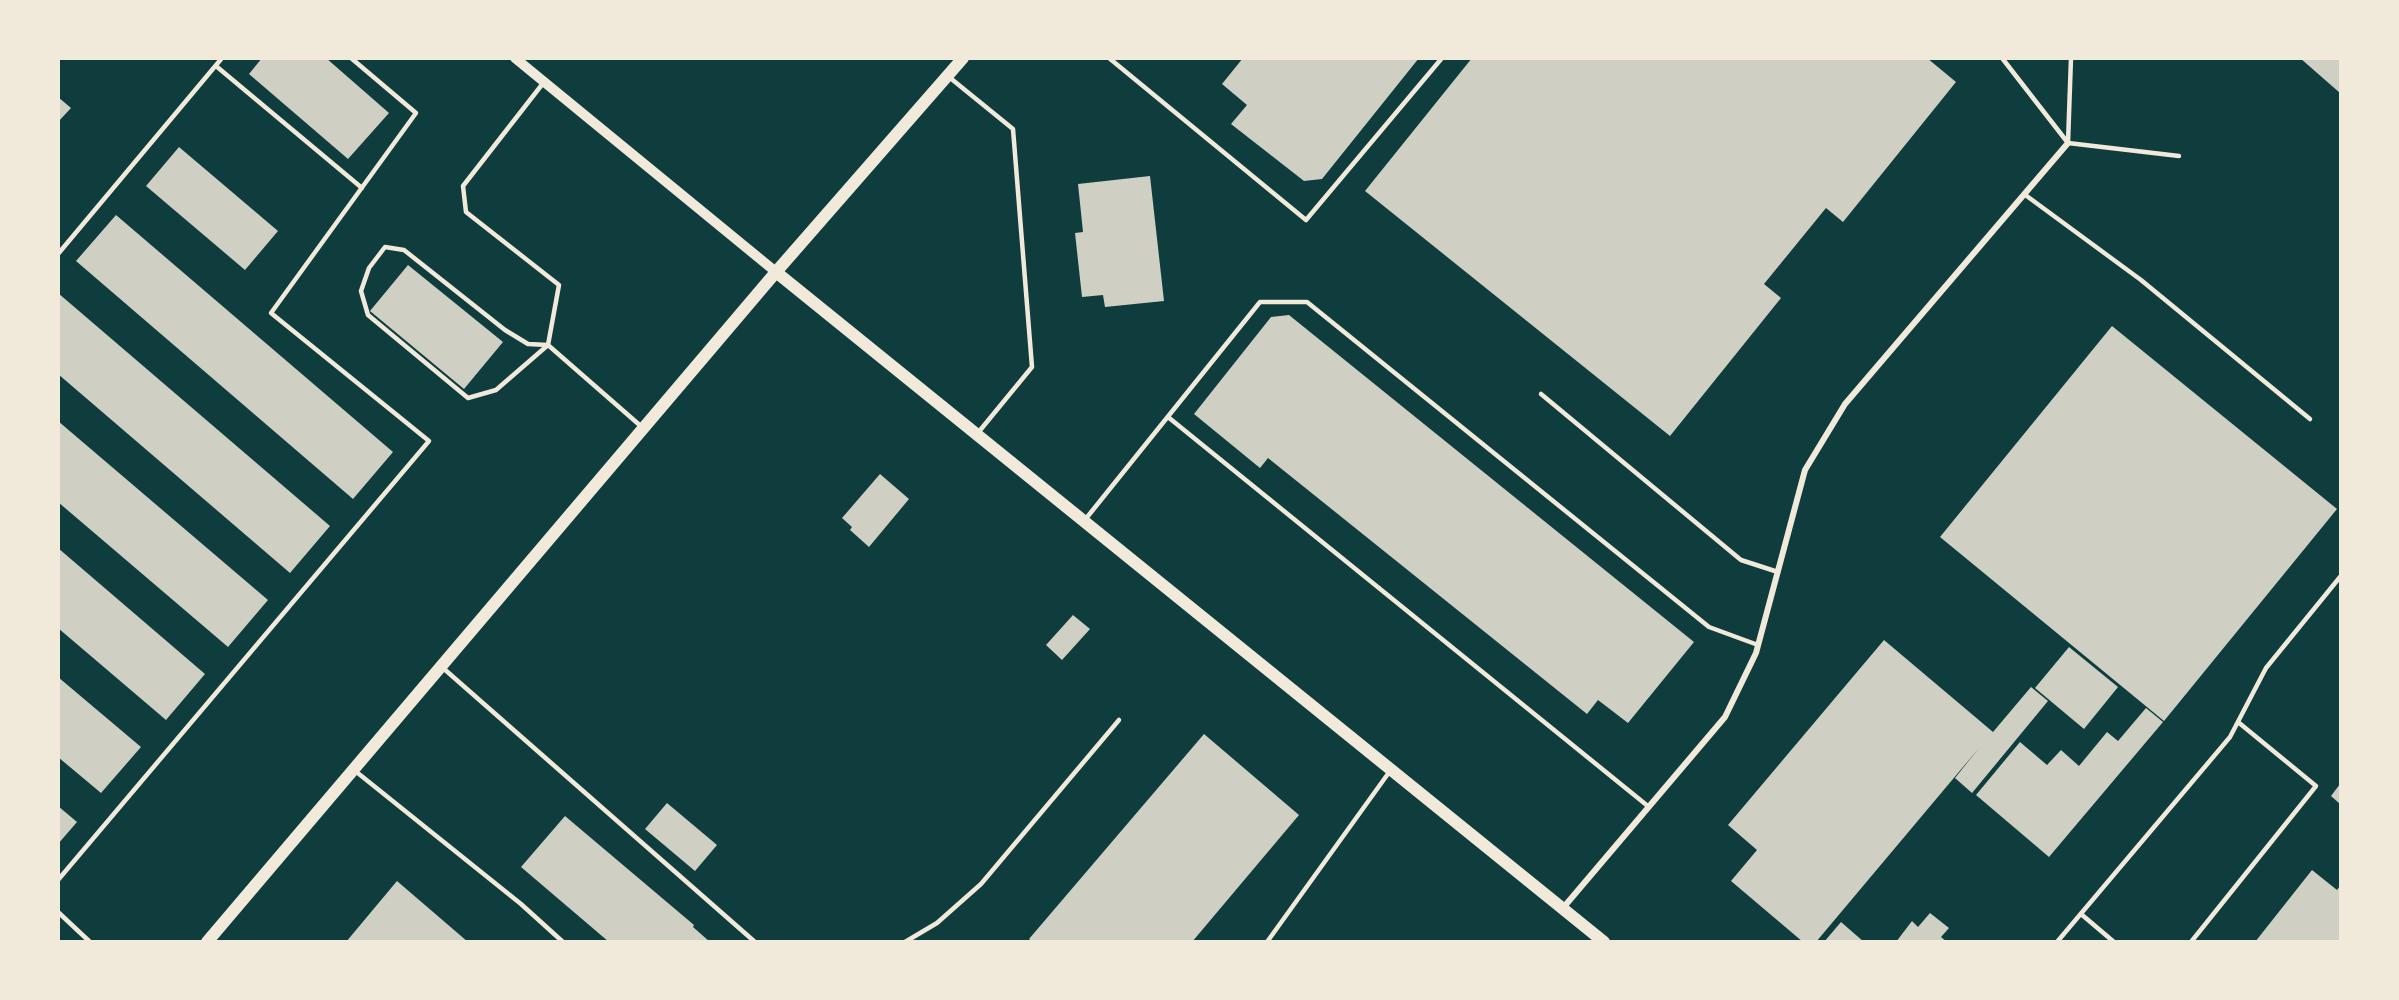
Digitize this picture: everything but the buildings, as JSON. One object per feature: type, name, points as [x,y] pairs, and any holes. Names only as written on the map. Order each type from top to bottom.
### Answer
[{"type":"main road","points":[[207,942],[776,272],[963,58]]},
{"type":"main road","points":[[776,272],[1604,942]]},
{"type":"street","points":[[515,58],[776,272]]},
{"type":"street","points":[[1563,908],[1725,717],[1758,645],[1805,470],[1845,404],[2068,143]]},
{"type":"lane","points":[[58,254],[222,58]]},
{"type":"lane","points":[[58,880],[429,441],[271,313],[416,113],[351,58]]},
{"type":"lane","points":[[1109,58],[1306,220],[1442,58]]},
{"type":"lane","points":[[2002,58],[2068,143],[2179,156]]},
{"type":"lane","points":[[2068,143],[2071,58]]},
{"type":"lane","points":[[216,66],[362,188]]},
{"type":"lane","points":[[947,75],[1013,129],[1032,367],[977,434]]},
{"type":"lane","points":[[544,82],[463,186],[466,212],[558,285],[548,345],[496,390],[468,398],[368,315],[362,291],[369,268],[385,247],[404,250],[505,330],[528,344],[548,345],[644,429]]},
{"type":"lane","points":[[2024,194],[2140,280],[2310,419]]},
{"type":"lane","points":[[1084,521],[1260,302],[1307,302],[1709,627],[1758,645]]},
{"type":"lane","points":[[1541,394],[1741,560],[1778,572]]},
{"type":"lane","points":[[1168,417],[1648,807]]},
{"type":"lane","points":[[2057,942],[2230,737],[2266,668],[2340,577]]},
{"type":"lane","points":[[441,666],[755,942]]},
{"type":"lane","points":[[905,942],[937,923],[981,884],[1119,720]]},
{"type":"lane","points":[[2191,942],[2316,786],[2238,722]]},
{"type":"lane","points":[[1267,942],[1391,769]]},
{"type":"lane","points":[[354,770],[521,904],[563,942]]},
{"type":"lane","points":[[58,912],[90,942]]},
{"type":"lane","points":[[2081,914],[2114,942]]}]
